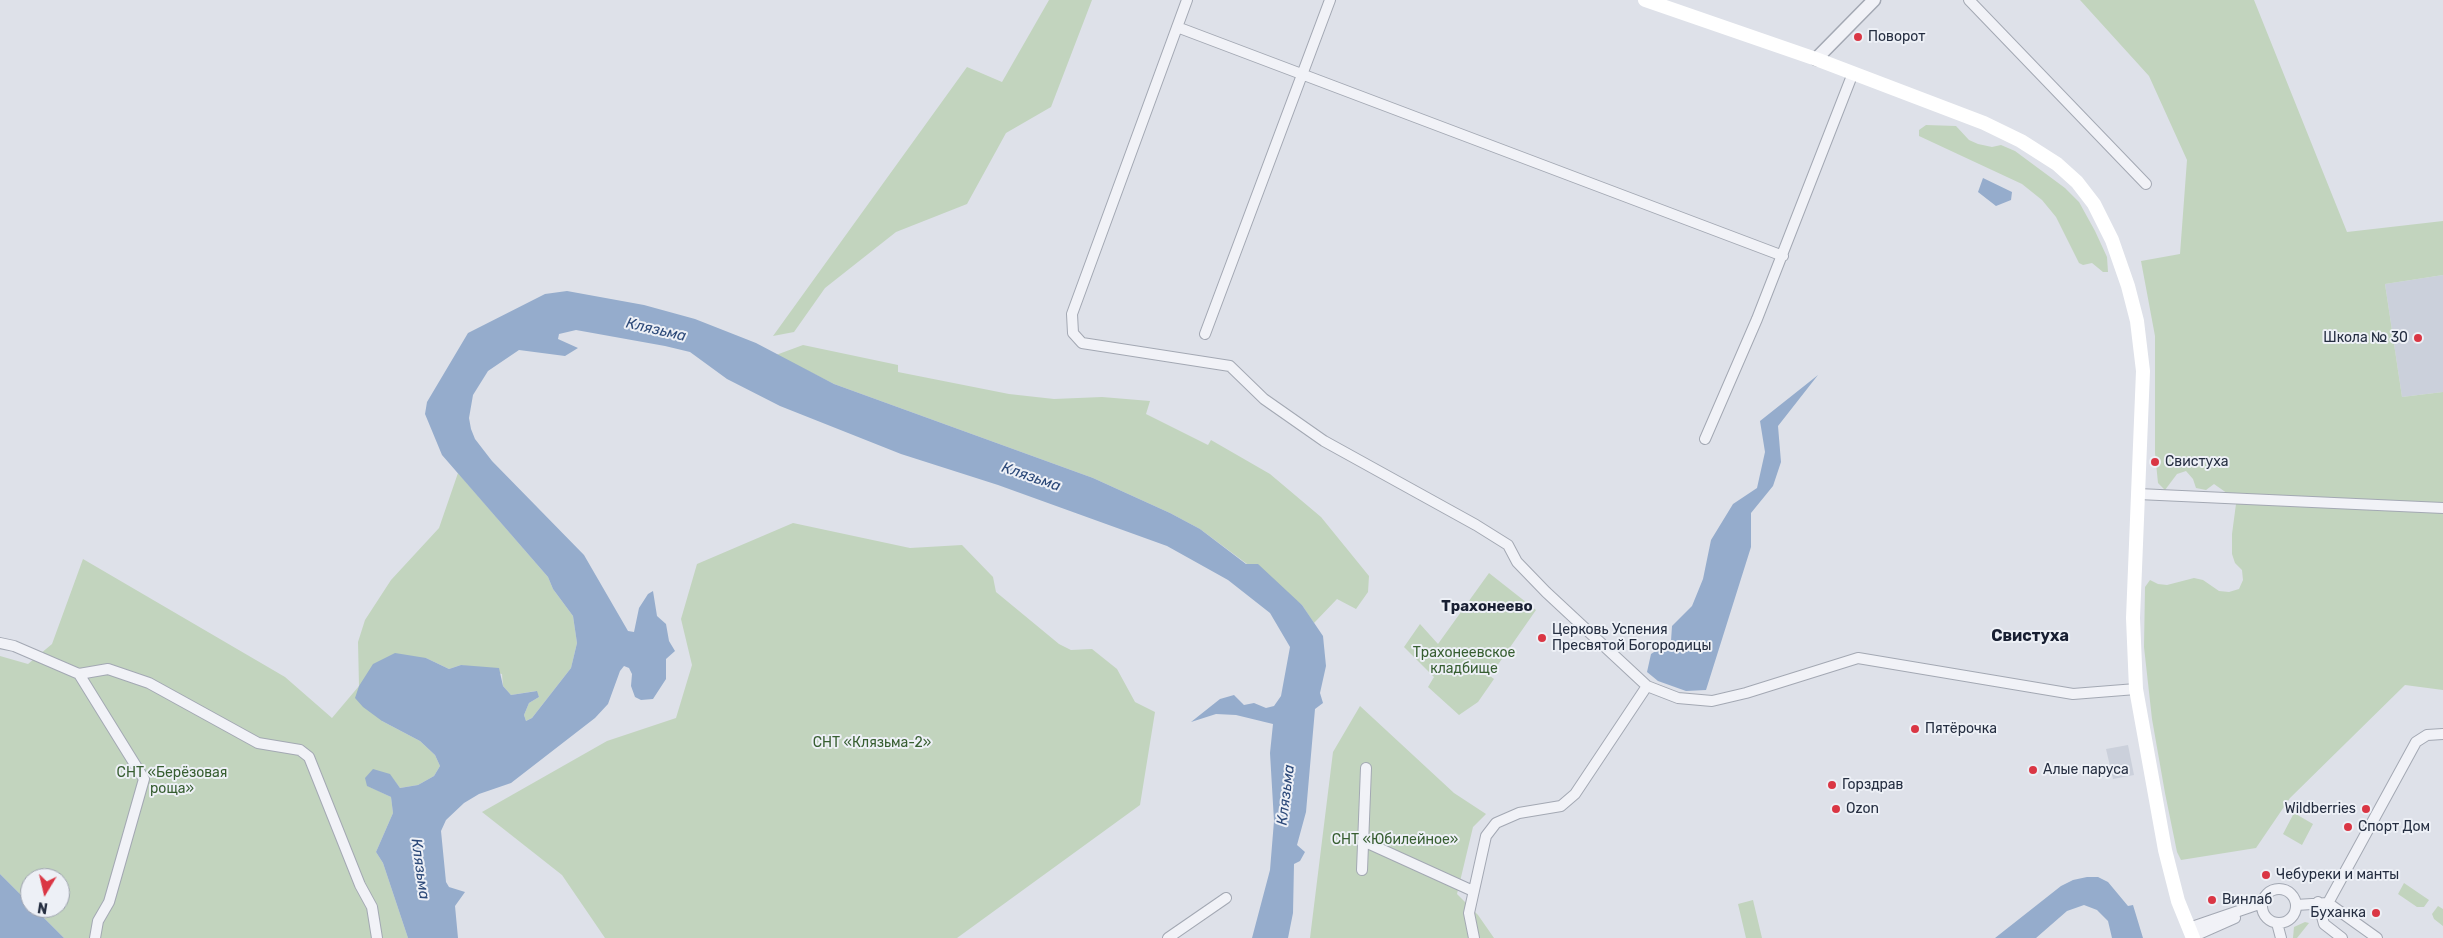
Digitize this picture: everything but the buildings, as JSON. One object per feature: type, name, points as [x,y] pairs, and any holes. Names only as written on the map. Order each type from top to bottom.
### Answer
[{"type":"main road","points":[[1645,0],[1852,73],[1984,123],[2021,141],[2057,164],[2076,182],[2094,204],[2112,240],[2128,286],[2137,321],[2142,370],[2132,618],[2136,689],[2165,850],[2178,901],[2191,934]]},
{"type":"street","points":[[1187,0],[1072,314],[1073,333],[1082,343],[1230,366],[1264,399],[1324,441],[1476,525],[1508,545],[1517,562],[1546,592],[1647,686],[1678,698],[1712,701],[1746,693],[1858,658],[2064,693],[2089,694],[2136,689]]},
{"type":"street","points":[[1205,334],[1330,0]]},
{"type":"street","points":[[1816,60],[1874,0]]},
{"type":"street","points":[[1969,0],[2146,184]]},
{"type":"street","points":[[1177,27],[1782,256]]},
{"type":"street","points":[[1705,439],[1742,356],[1852,73]]},
{"type":"street","points":[[2138,494],[2443,508]]},
{"type":"street","points":[[0,643],[14,646],[79,674],[108,669],[149,683],[258,743],[300,750],[309,757],[360,885],[372,908],[376,938]]},
{"type":"street","points":[[79,674],[144,779],[109,902],[98,921],[95,938]]},
{"type":"street","points":[[1474,938],[1469,913],[1486,836],[1496,823],[1519,814],[1561,806],[1576,794],[1647,686]]},
{"type":"street","points":[[2342,938],[2324,924],[2323,903],[2416,742],[2427,735],[2443,734]]},
{"type":"street","points":[[1362,870],[1366,768]]},
{"type":"street","points":[[1363,841],[1473,891]]},
{"type":"street","points":[[2280,889],[2289,892],[2296,905],[2292,917],[2285,922],[2277,922],[2266,917],[2262,905],[2266,894],[2280,889]]},
{"type":"street","points":[[1168,938],[1226,898]]},
{"type":"street","points":[[2296,905],[2323,903],[2377,938]]},
{"type":"street","points":[[2191,934],[2262,905]]},
{"type":"street","points":[[2277,922],[2281,938]]},
{"type":"shaded area","name":"Школа № 30","points":[[2443,275],[2443,392],[2402,397],[2385,284]]},
{"type":"shaded area","points":[[2128,745],[2134,775],[2113,779],[2106,749]]},
{"type":"green space","points":[[1049,0],[1092,0],[1051,107],[1006,133],[967,204],[896,232],[825,288],[794,332],[773,336],[967,67],[1002,82]]},
{"type":"green space","points":[[2080,0],[2254,0],[2347,232],[2443,221],[2443,275],[2385,284],[2402,397],[2443,392],[2443,690],[2405,685],[2290,798],[2256,848],[2181,860],[2177,852],[2152,719],[2144,647],[2145,587],[2150,580],[2158,584],[2167,585],[2194,578],[2203,580],[2219,591],[2229,592],[2239,589],[2243,580],[2242,570],[2235,563],[2232,554],[2232,534],[2236,504],[2231,496],[2214,484],[2206,490],[2196,488],[2193,479],[2186,471],[2177,474],[2165,490],[2158,483],[2155,453],[2155,336],[2141,261],[2180,254],[2187,160],[2149,76]]},
{"type":"green space","points":[[1926,125],[1956,126],[1969,140],[1978,144],[1992,147],[2001,145],[2015,151],[2065,188],[2079,202],[2095,231],[2107,257],[2108,272],[2103,272],[2092,263],[2083,265],[2079,263],[2056,217],[2042,200],[2022,184],[1919,136],[1919,130]]},
{"type":"green space","points":[[803,345],[898,365],[898,372],[1009,394],[1054,399],[1102,397],[1150,401],[1146,414],[1208,445],[1211,440],[1270,474],[1321,517],[1369,576],[1368,592],[1356,609],[1337,599],[1314,623],[1302,605],[1200,529],[1170,513],[1093,478],[834,384],[776,355]]},
{"type":"green space","name":"СНТ «Берёзовая роща»","points":[[458,473],[548,577],[553,589],[573,616],[577,643],[571,668],[532,718],[526,721],[524,715],[529,703],[539,697],[536,691],[511,695],[503,686],[502,674],[461,665],[449,669],[426,658],[382,721],[420,741],[435,755],[440,766],[434,776],[418,785],[400,788],[389,774],[368,786],[391,797],[393,813],[376,852],[383,863],[408,938],[64,938],[44,918],[70,918],[70,868],[20,868],[20,894],[0,874],[0,656],[28,664],[52,644],[83,559],[285,677],[332,718],[359,686],[358,642],[365,620],[391,580],[439,528]]},
{"type":"green space","name":"СНТ «Клязьма-2»","points":[[793,523],[910,548],[962,545],[993,577],[996,592],[1059,644],[1071,650],[1092,649],[1117,669],[1135,702],[1155,712],[1140,805],[957,938],[605,938],[562,875],[482,812],[607,741],[676,718],[692,665],[681,619],[697,564]]},
{"type":"green space","name":"Трахонеевское кладбище","points":[[1489,573],[1536,610],[1490,676],[1494,679],[1478,702],[1459,715],[1428,687],[1434,677],[1404,647],[1420,624],[1438,644]]},
{"type":"green space","name":"СНТ «Юбилейное»","points":[[1360,706],[1454,793],[1486,814],[1473,827],[1457,894],[1478,915],[1494,938],[1310,938],[1333,752]]},
{"type":"green space","points":[[2294,813],[2313,824],[2302,845],[2283,834]]},
{"type":"green space","points":[[2404,883],[2429,900],[2424,907],[2417,907],[2398,894]]},
{"type":"green space","points":[[1753,900],[1762,938],[1746,938],[1738,904]]},
{"type":"green space","points":[[2438,906],[2443,909],[2443,926],[2434,919],[2432,914]]},
{"type":"green space","points":[[2305,922],[2309,923],[2297,938],[2293,938],[2294,927]]},
{"type":"water","points":[[1983,178],[2012,192],[2011,200],[1996,206],[1978,192]]},
{"type":"water","name":"Клязьма","points":[[567,291],[644,305],[695,319],[756,343],[834,384],[1093,478],[1170,513],[1200,529],[1246,564],[1258,564],[1302,605],[1323,636],[1326,666],[1320,693],[1323,703],[1315,709],[1306,812],[1297,845],[1305,852],[1300,861],[1294,864],[1293,913],[1288,938],[1252,938],[1270,870],[1274,821],[1270,753],[1273,724],[1236,715],[1216,714],[1191,722],[1220,699],[1234,695],[1244,705],[1254,703],[1266,708],[1274,706],[1281,696],[1290,647],[1270,613],[1228,580],[1167,546],[998,485],[901,454],[780,406],[727,379],[690,352],[576,330],[559,334],[558,339],[578,348],[565,356],[519,350],[488,371],[473,395],[469,418],[471,429],[475,439],[492,461],[584,555],[628,631],[634,632],[639,608],[648,594],[653,591],[657,616],[666,624],[669,641],[675,651],[666,659],[666,679],[653,699],[641,700],[635,697],[631,686],[632,674],[629,668],[624,666],[620,671],[608,704],[595,718],[511,783],[479,794],[464,803],[446,820],[441,831],[446,882],[449,887],[465,892],[455,906],[458,938],[408,938],[383,863],[376,852],[393,813],[391,797],[367,786],[365,778],[373,769],[390,774],[400,788],[418,785],[434,776],[440,766],[435,755],[420,741],[382,721],[363,707],[355,698],[359,686],[373,664],[395,653],[426,658],[449,669],[461,665],[499,668],[503,686],[511,695],[537,691],[539,697],[529,703],[524,715],[526,721],[532,718],[571,668],[577,643],[573,616],[553,589],[548,577],[442,455],[425,414],[427,402],[468,333],[545,294]]},
{"type":"water","points":[[1818,375],[1778,426],[1781,462],[1773,486],[1751,513],[1751,547],[1706,690],[1686,691],[1658,681],[1647,672],[1651,654],[1671,641],[1672,626],[1692,606],[1703,579],[1711,540],[1733,504],[1757,488],[1765,452],[1760,421]]},
{"type":"water","points":[[0,874],[20,894],[20,918],[44,918],[64,938],[0,938]]},
{"type":"water","points":[[2098,877],[2108,882],[2128,906],[2133,905],[2143,938],[2112,938],[2108,921],[2097,910],[2084,905],[2067,911],[2036,938],[1995,938],[2061,886],[2073,880]]},
{"type":"place","name":"Поворот","points":[[1858,37]]},
{"type":"place","name":"Школа № 30","points":[[2418,338]]},
{"type":"place","name":"Свистуха","points":[[2155,462]]},
{"type":"place","name":"Церковь Успения Пресвятой Богородицы","points":[[1542,638]]},
{"type":"place","name":"Пятёрочка","points":[[1915,729]]},
{"type":"place","name":"Алые паруса","points":[[2033,770]]},
{"type":"place","name":"Горздрав","points":[[1832,785]]},
{"type":"place","name":"Ozon","points":[[1836,809]]},
{"type":"place","name":"Wildberries","points":[[2366,809]]},
{"type":"place","name":"Спорт Дом","points":[[2348,827]]},
{"type":"place","name":"Чебуреки и манты","points":[[2266,875]]},
{"type":"place","name":"Винлаб","points":[[2212,900]]},
{"type":"place","name":"Буханка","points":[[2376,913]]},
{"type":"district","name":"Трахонеево","points":[[1487,607]]},
{"type":"district","name":"Свистуха","points":[[2030,636]]}]
